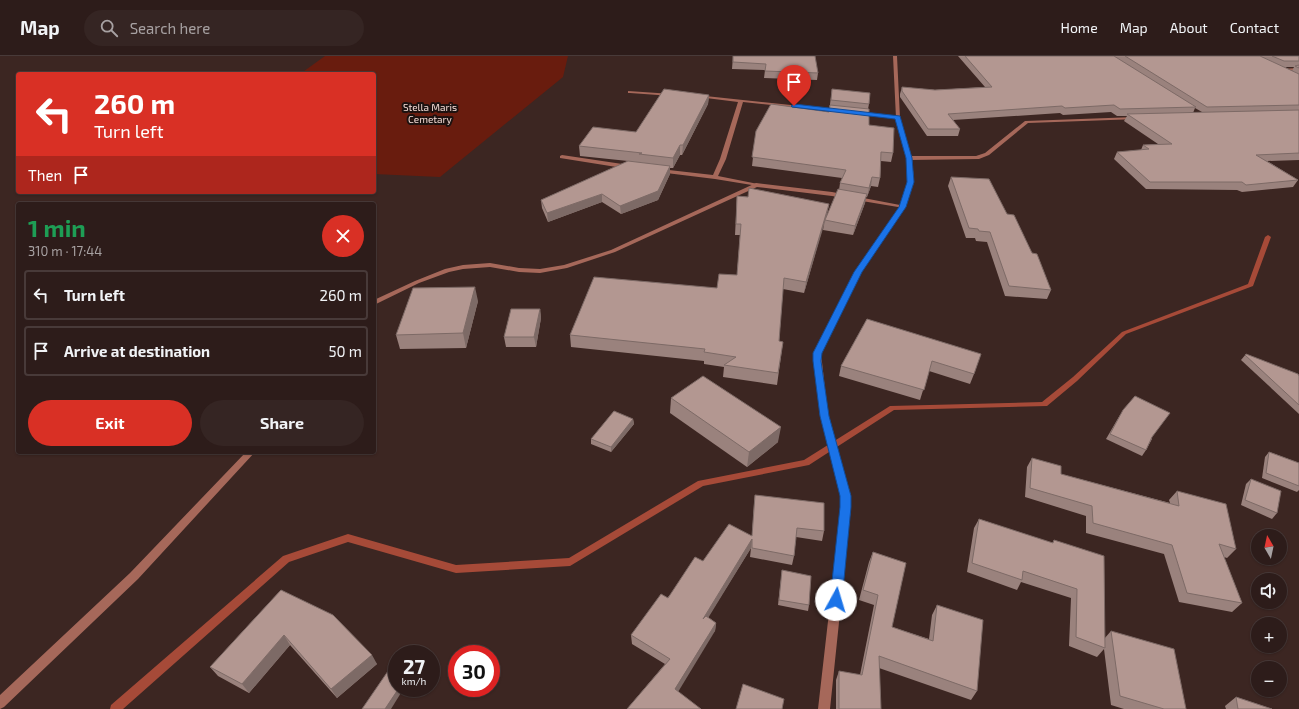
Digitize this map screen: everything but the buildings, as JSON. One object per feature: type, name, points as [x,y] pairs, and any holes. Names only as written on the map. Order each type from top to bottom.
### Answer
[{"type":"street","points":[[824,709],[846,496],[824,416],[817,353],[858,272],[902,207],[911,182],[909,158],[898,118],[895,56]]},
{"type":"street","points":[[1272,67],[1292,76]]},
{"type":"street","points":[[1278,70],[1299,69]]},
{"type":"street","points":[[630,92],[677,95]]},
{"type":"street","points":[[693,96],[846,112]]},
{"type":"street","points":[[715,177],[723,159],[741,100]]},
{"type":"street","points":[[853,112],[898,118]]},
{"type":"street","points":[[909,158],[977,158],[987,154],[1027,122],[1141,118]]},
{"type":"street","points":[[562,157],[638,168]]},
{"type":"street","points":[[652,170],[715,177],[756,185],[832,194],[902,207]]},
{"type":"street","points":[[376,302],[417,282],[447,270],[463,267],[490,266],[540,271],[565,267],[613,250],[756,185]]},
{"type":"street","points":[[0,703],[134,576],[250,454]]},
{"type":"green space","name":"Stella Maris Cemetary","points":[[325,56],[568,56],[563,77],[440,177],[376,174],[376,72],[303,72]]},
{"type":"waterway","points":[[115,709],[286,559],[348,538],[456,569],[570,562],[701,483],[806,463],[893,408],[1044,404],[1075,379],[1124,333],[1251,285],[1268,237]]},
{"type":"route","points":[[794,106],[898,118],[909,158],[911,182],[902,207],[858,272],[817,353],[824,416],[846,496],[836,600]]}]
